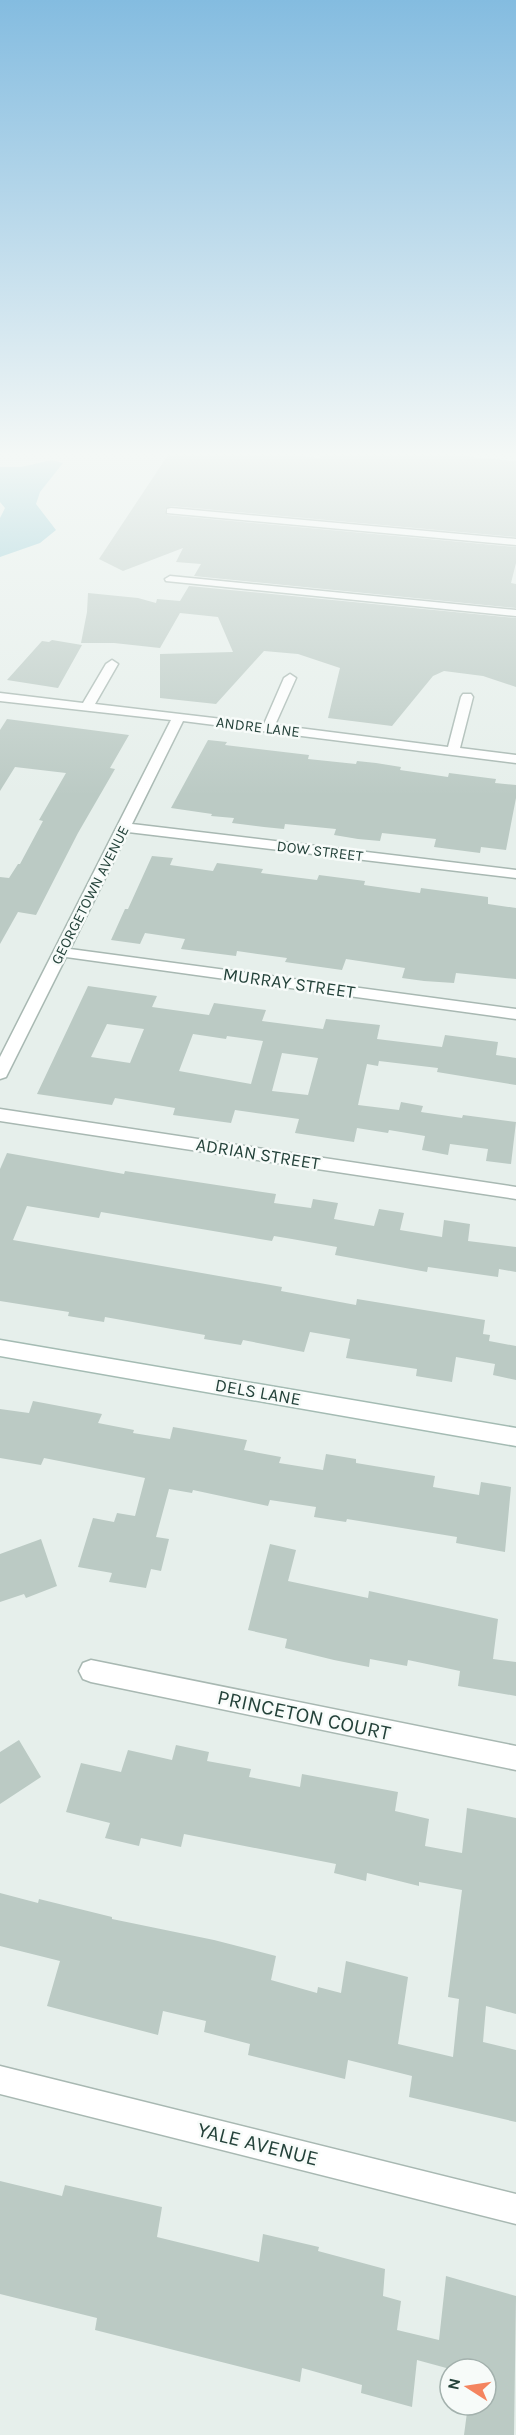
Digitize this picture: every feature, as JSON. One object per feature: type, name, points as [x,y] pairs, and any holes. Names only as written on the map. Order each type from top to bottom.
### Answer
[{"type":"street","points":[[170,579],[516,613]]},
{"type":"street","points":[[87,707],[112,664]]},
{"type":"street","points":[[268,728],[291,678]]},
{"type":"street","name":"ANDRE LANE","points":[[0,697],[516,759]]},
{"type":"street","points":[[453,751],[467,697]]},
{"type":"street","name":"GEORGETOWN AVENUE","points":[[0,1074],[179,717]]},
{"type":"street","name":"DOW STREET","points":[[124,827],[516,874]]},
{"type":"street","name":"MURRAY STREET","points":[[61,952],[516,1014]]},
{"type":"street","name":"ADRIAN STREET","points":[[0,1115],[516,1193]]},
{"type":"street","name":"DELS LANE","points":[[0,1348],[516,1437]]},
{"type":"street","name":"PRINCETON COURT","points":[[91,1671],[516,1758]]},
{"type":"street","name":"YALE AVENUE","points":[[0,2080],[516,2209]]},
{"type":"building","points":[[198,569],[515,569],[511,583],[516,584],[516,608],[194,576]]},
{"type":"building","points":[[189,586],[516,618],[516,687],[483,676],[444,671],[433,676],[392,726],[328,718],[340,668],[298,654],[264,651],[216,704],[160,698],[160,654],[233,652],[218,617],[180,613],[160,648],[114,643],[81,643],[88,593],[138,598],[156,603],[157,599],[180,601]]},
{"type":"building","points":[[52,640],[82,645],[58,688],[7,680],[42,641]]},
{"type":"building","points":[[7,719],[129,735],[110,768],[115,769],[78,833],[36,915],[18,912],[0,944],[0,877],[9,878],[20,864],[43,821],[39,820],[66,773],[15,767],[0,791],[0,730]]},
{"type":"building","points":[[208,740],[227,742],[225,745],[309,755],[308,759],[356,764],[357,761],[376,763],[401,767],[400,770],[448,777],[449,773],[496,779],[495,783],[516,785],[516,798],[506,850],[481,847],[480,853],[434,847],[436,839],[382,833],[380,841],[358,839],[334,835],[336,829],[285,824],[284,829],[232,823],[234,818],[171,808]]},
{"type":"building","points":[[152,856],[173,858],[170,865],[213,871],[217,863],[263,869],[261,873],[317,880],[319,875],[365,881],[364,885],[420,893],[421,888],[488,897],[488,904],[516,908],[516,979],[456,973],[454,983],[424,981],[402,978],[405,968],[346,959],[342,970],[285,962],[287,958],[237,951],[236,956],[181,949],[185,939],[145,933],[140,944],[111,940]]},
{"type":"building","points":[[88,986],[157,996],[152,1007],[209,1015],[214,1003],[266,1010],[262,1021],[323,1029],[326,1019],[380,1025],[377,1039],[442,1047],[445,1035],[498,1042],[496,1055],[516,1058],[516,1085],[437,1072],[438,1068],[379,1061],[378,1066],[367,1064],[358,1105],[399,1110],[401,1102],[423,1106],[421,1112],[516,1122],[511,1164],[486,1161],[488,1149],[450,1144],[448,1155],[422,1150],[425,1136],[389,1130],[388,1133],[357,1128],[354,1142],[295,1133],[299,1119],[235,1110],[231,1123],[173,1115],[175,1108],[115,1098],[112,1105],[37,1094]],"holes":[[[107,1024],[144,1029],[130,1063],[91,1057]],[[193,1034],[263,1041],[251,1084],[179,1071]],[[282,1053],[318,1058],[308,1095],[272,1091]]]},
{"type":"building","points":[[7,1153],[124,1174],[125,1171],[276,1194],[274,1203],[311,1208],[313,1199],[338,1203],[334,1219],[374,1226],[379,1209],[404,1213],[400,1230],[442,1237],[444,1220],[470,1224],[468,1241],[516,1247],[516,1272],[499,1269],[498,1277],[428,1267],[427,1272],[335,1255],[337,1247],[274,1236],[272,1241],[101,1212],[99,1218],[27,1206],[13,1240],[282,1287],[281,1291],[356,1305],[357,1299],[485,1320],[483,1334],[490,1335],[489,1341],[516,1346],[516,1380],[493,1375],[495,1364],[456,1357],[452,1382],[416,1376],[417,1369],[346,1358],[350,1339],[310,1332],[304,1352],[243,1340],[241,1345],[204,1339],[205,1335],[105,1317],[104,1322],[68,1316],[69,1312],[0,1301],[0,1169]]},
{"type":"building","points":[[33,1401],[102,1414],[98,1423],[134,1430],[133,1433],[170,1439],[173,1427],[247,1440],[244,1450],[281,1457],[279,1463],[323,1470],[326,1454],[356,1459],[356,1463],[435,1476],[433,1487],[479,1495],[481,1482],[511,1487],[505,1552],[456,1543],[457,1537],[347,1519],[346,1522],[314,1517],[316,1507],[270,1500],[268,1506],[193,1490],[192,1493],[169,1489],[156,1537],[169,1539],[161,1571],[151,1569],[146,1588],[109,1582],[112,1573],[78,1567],[93,1518],[114,1522],[117,1513],[135,1516],[145,1478],[44,1458],[41,1465],[0,1458],[0,1409],[29,1413]]},
{"type":"building","points":[[41,1539],[57,1586],[26,1598],[24,1594],[0,1602],[0,1554]]},
{"type":"building","points":[[270,1544],[296,1550],[288,1581],[368,1598],[369,1591],[498,1619],[493,1659],[516,1662],[516,1696],[458,1686],[460,1671],[408,1660],[407,1666],[370,1659],[369,1667],[285,1648],[287,1639],[248,1630]]},
{"type":"building","points":[[19,1740],[41,1777],[0,1804],[0,1752]]},
{"type":"building","points":[[176,1745],[209,1752],[207,1761],[251,1769],[249,1777],[300,1787],[302,1774],[398,1792],[395,1811],[429,1819],[425,1846],[462,1853],[467,1808],[516,1818],[516,2014],[486,2006],[483,2042],[516,2050],[516,2122],[409,2097],[412,2076],[348,2060],[345,2079],[248,2055],[250,2044],[204,2032],[206,2021],[163,2011],[158,2035],[47,2006],[60,1961],[0,1946],[0,1893],[38,1903],[39,1899],[112,1917],[112,1919],[214,1940],[276,1956],[271,1980],[317,1993],[318,1987],[341,1993],[346,1961],[408,1977],[398,2044],[453,2057],[459,1999],[448,1997],[462,1890],[419,1882],[419,1886],[367,1873],[366,1881],[334,1873],[336,1864],[184,1834],[181,1847],[141,1838],[139,1846],[105,1838],[110,1823],[66,1812],[81,1763],[121,1772],[128,1750],[172,1760]]},
{"type":"building","points":[[0,2181],[62,2196],[65,2185],[162,2207],[157,2237],[259,2262],[263,2234],[319,2247],[318,2251],[385,2269],[383,2296],[401,2301],[397,2330],[439,2340],[446,2276],[516,2296],[514,2435],[464,2435],[466,2417],[498,2417],[498,2357],[438,2357],[438,2366],[417,2360],[412,2407],[361,2393],[362,2385],[302,2368],[300,2382],[95,2330],[97,2318],[0,2294]]}]
